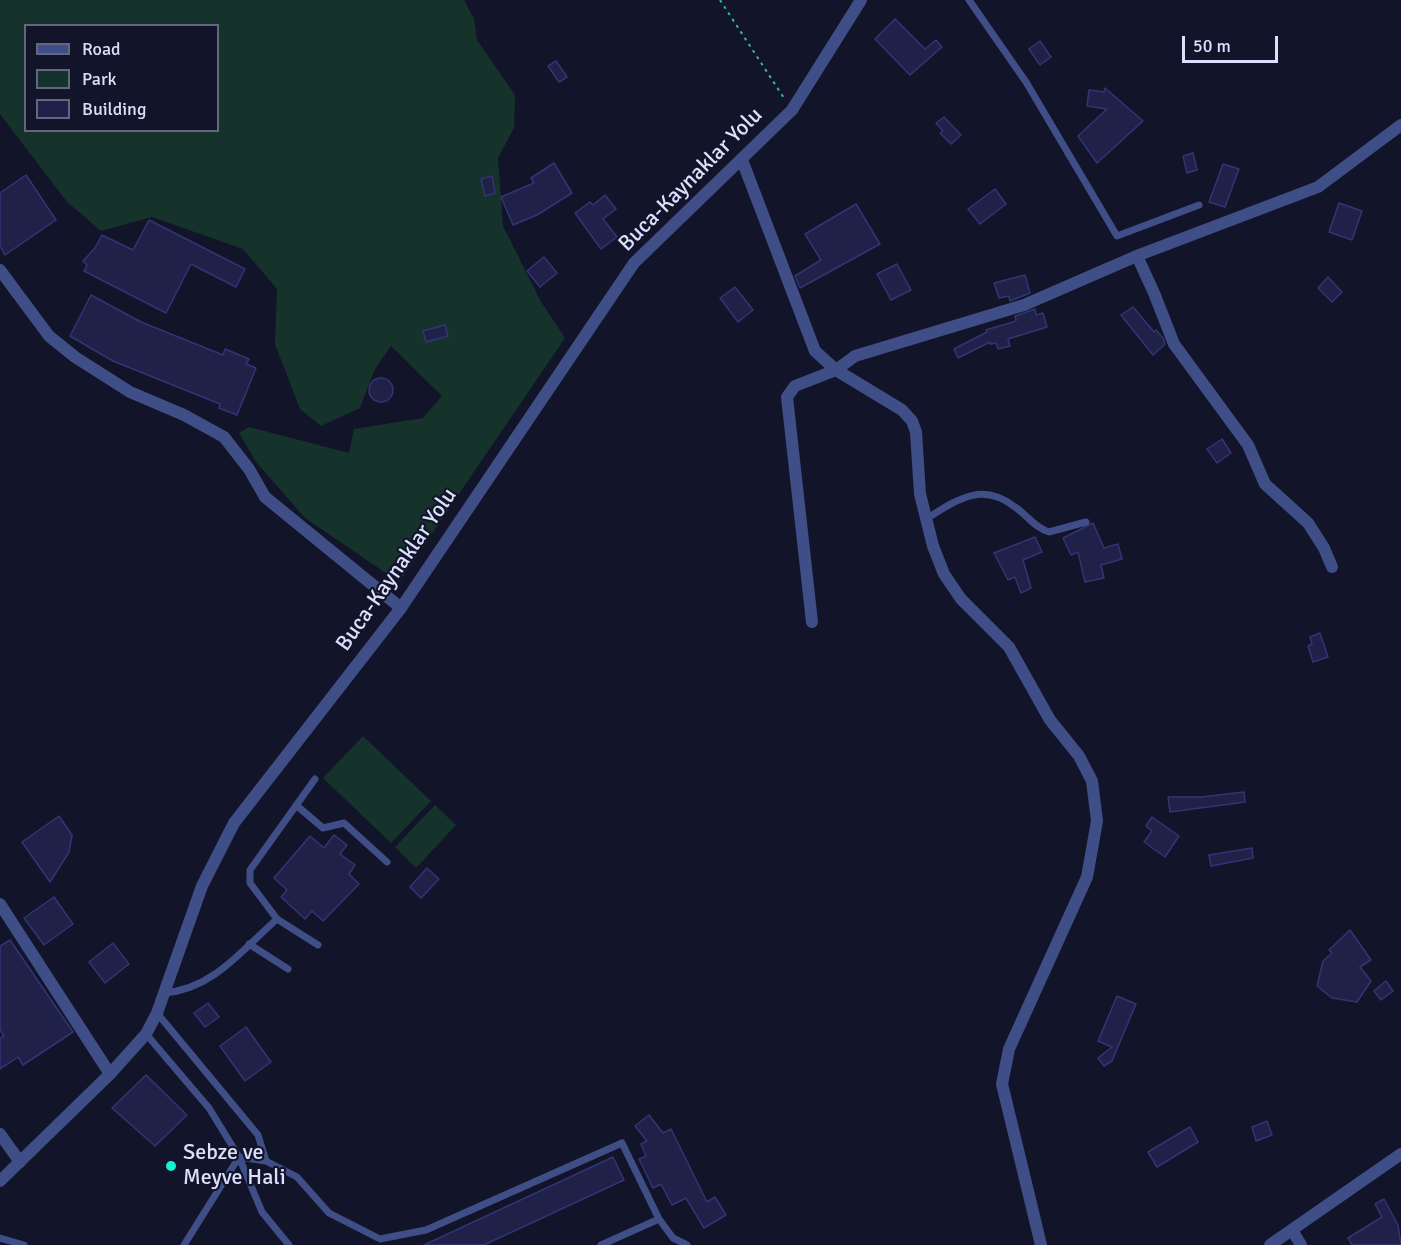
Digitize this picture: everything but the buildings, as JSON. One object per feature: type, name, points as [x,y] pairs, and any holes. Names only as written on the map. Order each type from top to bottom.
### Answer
[{"type":"street","name":"Buca-Kaynaklar Yolu","points":[[0,1181],[110,1074],[146,1034],[157,1013],[202,886],[234,823],[400,608],[634,264],[792,110],[861,0]]},
{"type":"street","points":[[812,622],[787,397],[795,386],[836,370],[855,356],[1024,305],[1137,256],[1318,188],[1401,125]]},
{"type":"street","points":[[742,160],[815,351],[836,370],[902,410],[912,421],[916,432],[920,494],[938,560],[952,587],[970,610],[1009,647],[1050,720],[1079,756],[1092,781],[1097,821],[1087,877],[1009,1049],[1004,1065],[1002,1084],[1041,1245]]},
{"type":"street","points":[[1137,256],[1173,344],[1248,445],[1265,484],[1308,523],[1324,548],[1332,567]]},
{"type":"street","points":[[0,270],[49,336],[75,357],[130,392],[184,415],[225,437],[249,469],[265,497],[400,608]]},
{"type":"street","points":[[0,903],[110,1074]]},
{"type":"street","points":[[0,1134],[20,1161]]},
{"type":"street","points":[[1270,1245],[1401,1154]]},
{"type":"street","points":[[1292,1230],[1301,1245]]},
{"type":"lane","points":[[969,0],[1026,81],[1117,236],[1198,206]]},
{"type":"lane","points":[[926,519],[964,496],[981,494],[1008,502],[1049,532],[1086,522]]},
{"type":"lane","points":[[315,779],[252,865],[249,874],[250,883],[277,919],[318,945]]},
{"type":"lane","points":[[296,805],[323,828],[344,823],[387,862]]},
{"type":"lane","points":[[164,993],[197,987],[214,976],[277,919]]},
{"type":"lane","points":[[249,944],[288,969]]},
{"type":"lane","points":[[157,1013],[258,1135],[266,1161]]},
{"type":"lane","points":[[146,1034],[208,1108],[239,1157],[262,1212],[289,1245]]},
{"type":"lane","points":[[239,1157],[266,1161],[297,1177],[328,1213],[382,1242],[426,1230],[622,1143],[659,1219],[673,1238],[687,1245]]},
{"type":"lane","points":[[184,1245],[239,1157]]},
{"type":"lane","points":[[601,1245],[659,1219]]},
{"type":"lane","points":[[0,1238],[24,1245]]},
{"type":"path","points":[[720,0],[792,110]]},
{"type":"green space","points":[[0,0],[464,0],[474,19],[477,40],[515,95],[514,128],[498,158],[503,226],[540,300],[565,338],[399,582],[305,518],[256,462],[239,433],[249,427],[349,453],[354,429],[423,418],[442,396],[391,346],[375,369],[360,408],[321,426],[300,409],[275,344],[277,289],[243,249],[152,217],[101,231],[67,202],[0,114]]},
{"type":"green space","points":[[363,736],[431,801],[391,843],[323,778]]},
{"type":"green space","points":[[435,805],[456,825],[416,868],[395,847]]},
{"type":"place","name":"Sebze ve Meyve Hali","points":[[171,1166]]}]
